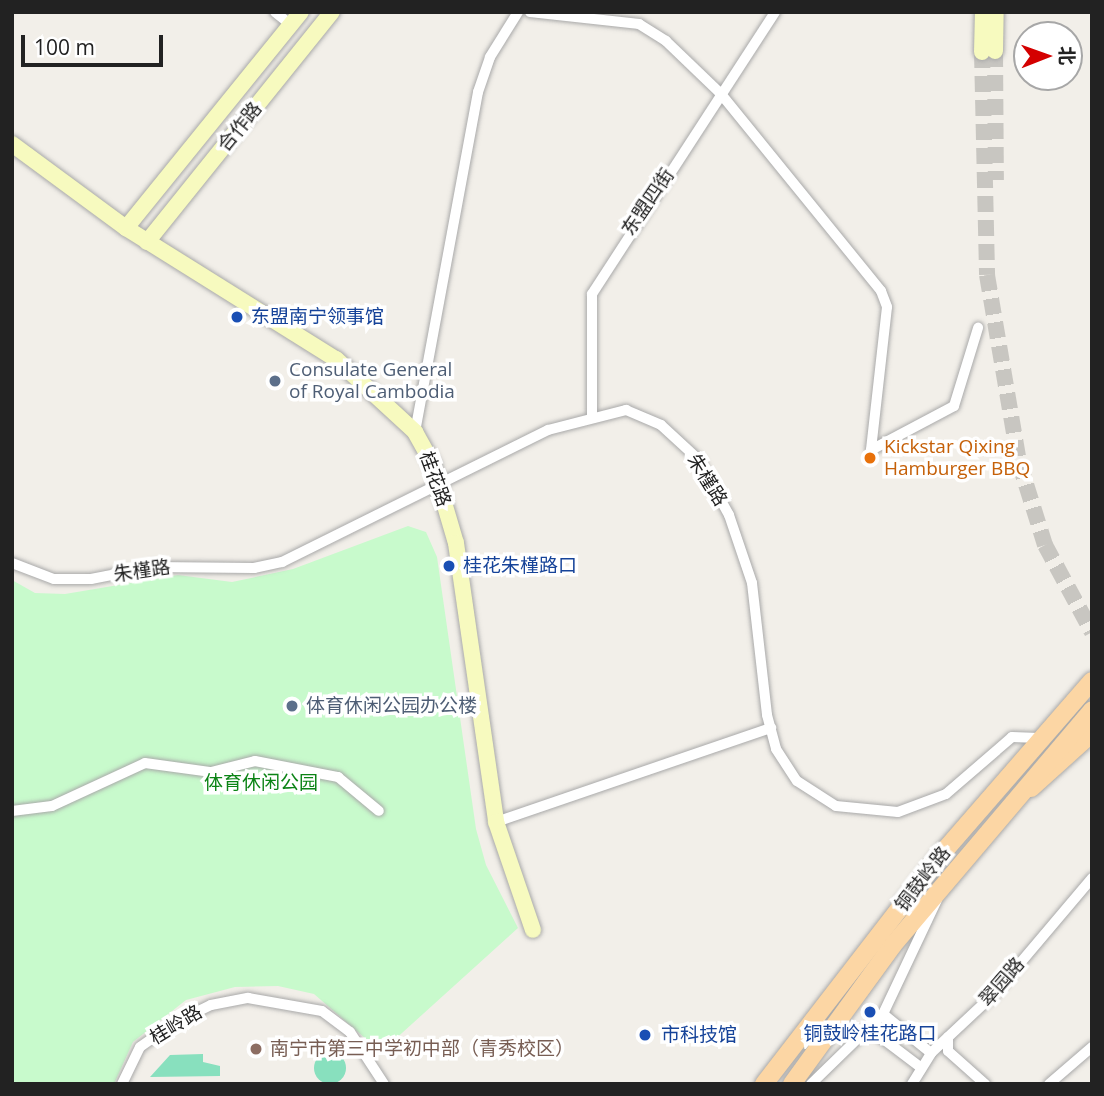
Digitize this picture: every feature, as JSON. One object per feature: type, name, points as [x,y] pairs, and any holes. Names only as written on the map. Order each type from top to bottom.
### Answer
[{"type":"main road","name":"铜鼓岭路","points":[[764,1084],[1039,738],[1092,681]]},
{"type":"main road","name":"铜鼓岭路","points":[[792,1084],[944,884],[1092,710]]},
{"type":"main road","points":[[1013,800],[1060,768],[1092,733]]},
{"type":"street","points":[[126,228],[296,19],[275,12]]},
{"type":"street","name":"合作路","points":[[147,242],[332,12]]},
{"type":"street","points":[[415,432],[478,92],[490,57],[518,12]]},
{"type":"street","points":[[530,12],[639,24],[721,94],[886,298],[871,450],[954,406],[978,328]]},
{"type":"street","name":"东盟四街","points":[[592,415],[592,294],[775,12]]},
{"type":"street","points":[[983,12],[988,52],[996,12]]},
{"type":"street","name":"桂花路","points":[[12,144],[147,242],[336,359],[415,432],[440,486],[456,543],[496,822],[533,930]]},
{"type":"street","name":"朱槿路","points":[[12,563],[54,579],[152,567],[254,568],[308,552],[548,430],[592,415],[626,410],[661,425],[698,459],[729,515],[752,583],[771,728],[797,781],[836,806],[873,811],[924,805],[998,744],[1024,734],[1039,738]]},
{"type":"street","points":[[496,822],[771,728]]},
{"type":"street","points":[[12,811],[52,806],[145,763],[211,772],[255,761],[338,777],[379,811]]},
{"type":"street","name":"翠园路","points":[[912,1084],[931,1052],[994,994],[1092,878]]},
{"type":"street","points":[[811,1084],[824,1065],[870,1029],[883,1014],[944,884]]},
{"type":"street","name":"桂岭路","points":[[122,1084],[140,1047],[174,1023],[211,1005],[248,998],[322,1011],[350,1032],[384,1084]]},
{"type":"street","points":[[883,1014],[931,1052]]},
{"type":"street","points":[[870,1029],[920,1067]]},
{"type":"street","points":[[948,1037],[948,1051],[985,1084]]},
{"type":"street","points":[[1049,1084],[1092,1047]]},
{"type":"green space","name":"体育休闲公园","points":[[408,526],[426,532],[437,557],[476,829],[486,865],[518,928],[381,1052],[314,994],[278,986],[235,987],[186,1000],[133,1042],[114,1084],[12,1084],[12,580],[35,593],[65,594],[178,575],[232,582],[293,569]]},
{"type":"green space","points":[[330,1052],[341,1057],[346,1068],[341,1079],[330,1084],[319,1079],[314,1068],[319,1057]]},
{"type":"green space","points":[[203,1054],[203,1062],[220,1066],[220,1076],[150,1077],[170,1055]]},
{"type":"tunnel","points":[[995,51],[996,180]]},
{"type":"tunnel","points":[[982,52],[987,275],[1019,462],[1045,545],[1092,632]]},
{"type":"place","name":"东盟南宁领事馆","points":[[237,317]]},
{"type":"place","name":"Consulate General of Royal Cambodia","points":[[275,381]]},
{"type":"place","name":"Kickstar Qixing Hamburger BBQ","points":[[870,458]]},
{"type":"place","name":"桂花朱槿路口","points":[[449,566]]},
{"type":"place","name":"体育休闲公园办公楼","points":[[292,706]]},
{"type":"place","name":"铜鼓岭桂花路口","points":[[870,1012]]},
{"type":"place","name":"市科技馆","points":[[645,1035]]},
{"type":"place","name":"南宁市第三中学初中部（青秀校区）","points":[[256,1049]]}]
